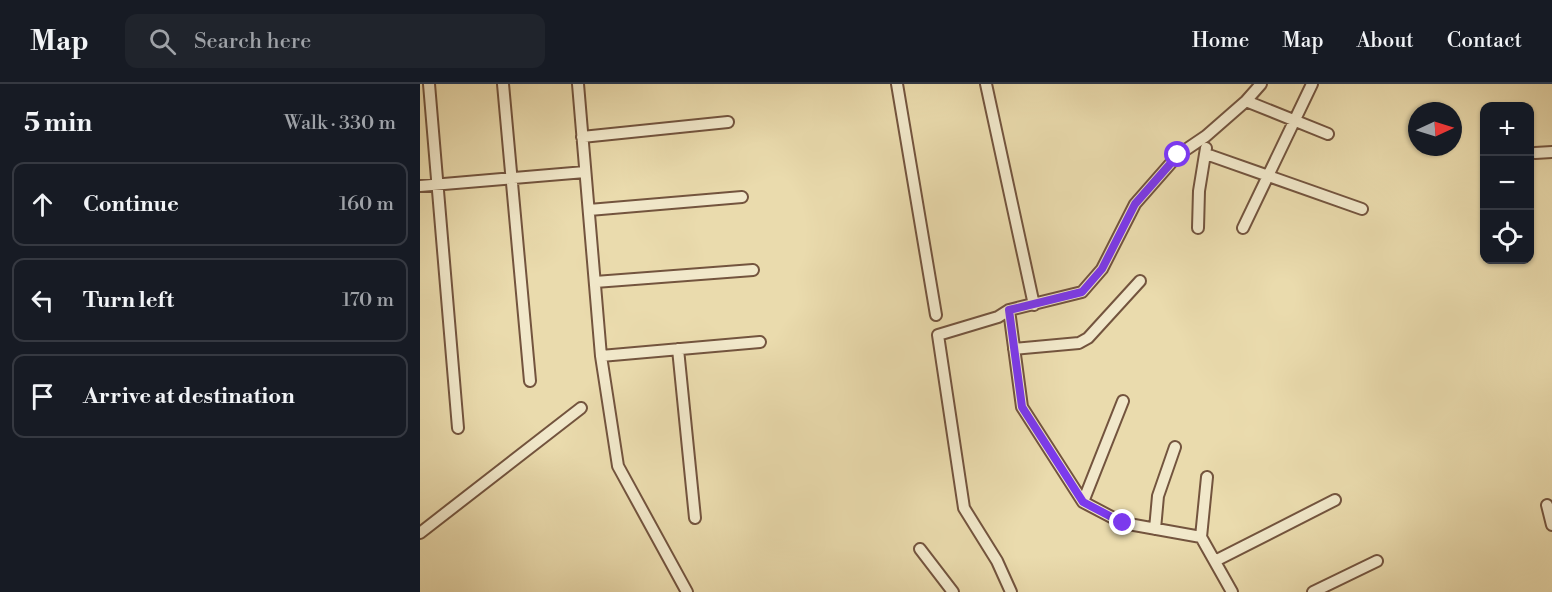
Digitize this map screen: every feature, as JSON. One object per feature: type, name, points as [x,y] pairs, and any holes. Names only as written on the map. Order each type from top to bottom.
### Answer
[{"type":"street","points":[[429,84],[458,428]]},
{"type":"street","points":[[503,84],[530,381]]},
{"type":"street","points":[[578,84],[601,356],[618,466],[687,592]]},
{"type":"street","points":[[897,84],[936,315]]},
{"type":"street","points":[[986,84],[1034,305]]},
{"type":"street","points":[[1011,592],[997,561],[964,508],[938,335],[999,317],[1009,310],[1082,292],[1102,269],[1135,204],[1178,155],[1206,136],[1246,101],[1261,84]]},
{"type":"street","points":[[1243,228],[1312,84]]},
{"type":"street","points":[[1246,101],[1328,134]]},
{"type":"street","points":[[582,137],[728,122]]},
{"type":"street","points":[[1198,228],[1199,191],[1206,154],[1206,136]]},
{"type":"street","points":[[1535,153],[1552,152]]},
{"type":"street","points":[[1206,154],[1362,209]]},
{"type":"street","points":[[420,186],[585,172]]},
{"type":"street","points":[[589,210],[742,196]]},
{"type":"street","points":[[595,282],[753,270]]},
{"type":"street","points":[[1014,349],[1073,344],[1088,338],[1140,280]]},
{"type":"street","points":[[1009,310],[1022,407],[1083,502],[1123,523],[1201,537]]},
{"type":"street","points":[[601,356],[760,342]]},
{"type":"street","points":[[678,349],[695,518]]},
{"type":"street","points":[[1083,502],[1124,401]]},
{"type":"street","points":[[420,533],[582,408]]},
{"type":"street","points":[[1155,529],[1158,496],[1175,447]]},
{"type":"street","points":[[1207,477],[1201,537],[1232,592]]},
{"type":"street","points":[[1215,561],[1335,500]]},
{"type":"street","points":[[1547,505],[1552,525]]},
{"type":"street","points":[[920,549],[953,592]]},
{"type":"street","points":[[1313,592],[1377,561]]},
{"type":"route","points":[[1123,523],[1083,502],[1022,407],[1009,310],[1082,292],[1102,269],[1135,204],[1178,155]]}]
